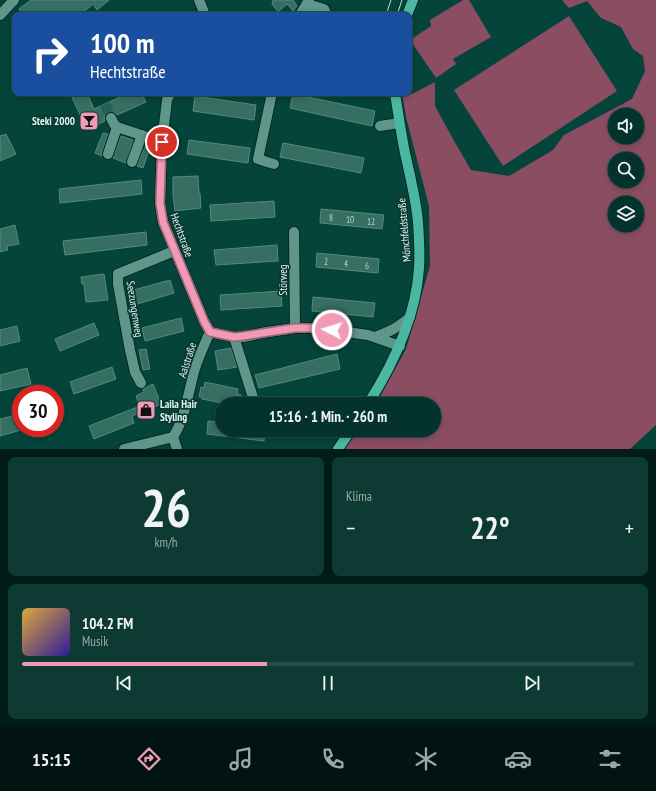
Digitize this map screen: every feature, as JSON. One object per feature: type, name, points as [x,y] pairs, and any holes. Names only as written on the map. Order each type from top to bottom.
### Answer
[{"type":"main road","points":[[408,12],[413,0]]},
{"type":"main road","name":"Mönchfeldstraße","points":[[372,397],[383,380],[400,346],[415,297],[419,269],[418,221],[414,193],[399,123],[395,96]]},
{"type":"main road","points":[[338,449],[346,437]]},
{"type":"street","points":[[0,15],[14,0]]},
{"type":"street","points":[[199,0],[204,12]]},
{"type":"street","points":[[304,8],[324,9],[326,12]]},
{"type":"street","name":"Hechtstraße","points":[[169,96],[162,142],[160,203],[163,222],[174,251],[210,332]]},
{"type":"street","points":[[271,96],[258,158],[274,164]]},
{"type":"street","points":[[108,154],[114,122],[142,135],[162,142]]},
{"type":"street","points":[[380,126],[399,123]]},
{"type":"street","points":[[132,162],[142,135]]},
{"type":"street","name":"Störweg","points":[[294,232],[295,328]]},
{"type":"street","name":"Seezungenweg","points":[[141,383],[135,372],[130,350],[118,284],[118,274],[174,251]]},
{"type":"street","points":[[375,337],[398,327],[410,317]]},
{"type":"street","points":[[210,332],[234,337],[295,328],[318,328],[368,335],[400,346]]},
{"type":"street","name":"Aalstraße","points":[[173,438],[178,430],[194,372],[210,332]]},
{"type":"street","points":[[234,337],[253,397]]},
{"type":"street","points":[[124,449],[173,438],[177,449]]},
{"type":"shaded area","points":[[463,0],[469,0],[491,37],[453,59],[456,64],[436,78],[412,43],[412,39],[431,26],[430,20]]},
{"type":"shaded area","points":[[562,0],[656,0],[656,425],[630,449],[345,449],[353,437],[441,437],[441,397],[380,397],[406,349],[430,266],[429,206],[406,117],[402,96],[412,96],[412,94],[435,82],[435,106],[471,170],[509,176],[553,150],[564,135],[608,112],[608,144],[644,144],[644,108],[615,108],[632,99],[645,71],[643,56],[633,49],[621,27],[601,18],[587,1],[569,8]]},
{"type":"shaded area","points":[[569,16],[617,91],[503,166],[454,90]]},
{"type":"building","points":[[31,0],[109,0],[97,10],[93,4],[84,12],[22,12],[19,9]]},
{"type":"building","points":[[273,0],[293,0],[297,6],[293,11],[287,4],[278,12],[272,4]]},
{"type":"building","points":[[71,96],[88,96],[94,109],[122,96],[143,96],[146,102],[117,115],[114,112],[108,112],[105,115],[105,121],[87,130]]},
{"type":"building","points":[[195,96],[256,105],[254,120],[193,111]]},
{"type":"building","points":[[293,96],[303,96],[375,111],[372,126],[290,108]]},
{"type":"building","points":[[103,133],[108,134],[102,156],[95,153]]},
{"type":"building","points":[[6,134],[16,154],[0,161],[0,136]]},
{"type":"building","points":[[121,136],[133,140],[126,163],[113,158]]},
{"type":"building","points":[[189,140],[250,148],[248,163],[187,154]]},
{"type":"building","points":[[283,143],[364,158],[361,173],[280,157]]},
{"type":"building","points":[[146,144],[151,145],[143,168],[137,166]]},
{"type":"building","points":[[198,176],[201,208],[175,211],[173,177]]},
{"type":"building","points":[[141,180],[142,194],[60,203],[59,189]]},
{"type":"building","points":[[274,201],[275,217],[211,221],[210,205]]},
{"type":"building","points":[[321,209],[384,215],[382,229],[320,223]]},
{"type":"building","points":[[15,225],[19,244],[7,246],[8,250],[0,252],[0,229]]},
{"type":"building","points":[[146,232],[147,245],[65,255],[63,241]]},
{"type":"building","points":[[277,245],[278,261],[216,265],[214,250]]},
{"type":"building","points":[[317,253],[379,259],[378,273],[316,267]]},
{"type":"building","points":[[104,274],[108,300],[86,302],[84,284],[82,284],[81,277]]},
{"type":"building","points":[[170,280],[174,293],[134,305],[130,291]]},
{"type":"building","points":[[281,291],[282,306],[221,310],[220,295]]},
{"type":"building","points":[[313,297],[375,303],[373,317],[312,311]]},
{"type":"building","points":[[181,318],[184,331],[145,341],[142,328]]},
{"type":"building","points":[[94,323],[99,335],[60,351],[55,339]]},
{"type":"building","points":[[17,326],[20,341],[0,346],[0,330]]},
{"type":"building","points":[[231,348],[237,367],[218,370],[215,351]]},
{"type":"building","points":[[146,349],[150,369],[143,370],[139,350]]},
{"type":"building","points":[[337,354],[340,369],[259,388],[255,375]]},
{"type":"building","points":[[112,367],[116,379],[74,394],[70,382]]},
{"type":"building","points":[[27,368],[31,384],[12,385],[12,388],[0,391],[0,375]]},
{"type":"building","points":[[205,382],[238,389],[237,394],[241,395],[241,397],[215,397],[215,402],[199,397],[201,387],[204,388]]},
{"type":"building","points":[[153,384],[161,404],[132,416],[134,423],[94,439],[89,426],[140,406],[136,396],[144,392],[143,389]]},
{"type":"building","points":[[12,416],[12,433],[0,436],[0,419]]},
{"type":"building","points":[[208,421],[215,422],[215,435],[207,434]]},
{"type":"building","points":[[231,437],[264,437],[264,441]]},
{"type":"tunnel","points":[[105,104],[111,118]]},
{"type":"tram line","points":[[387,12],[391,0]]},
{"type":"tram line","points":[[398,12],[402,0]]},
{"type":"place","name":"Steki 2000","points":[[89,121]]},
{"type":"place","name":"Laila Hair Styling","points":[[146,410]]},
{"type":"route","points":[[162,142],[160,203],[163,222],[174,251],[210,332],[234,337],[295,328],[318,328],[332,330]]}]
